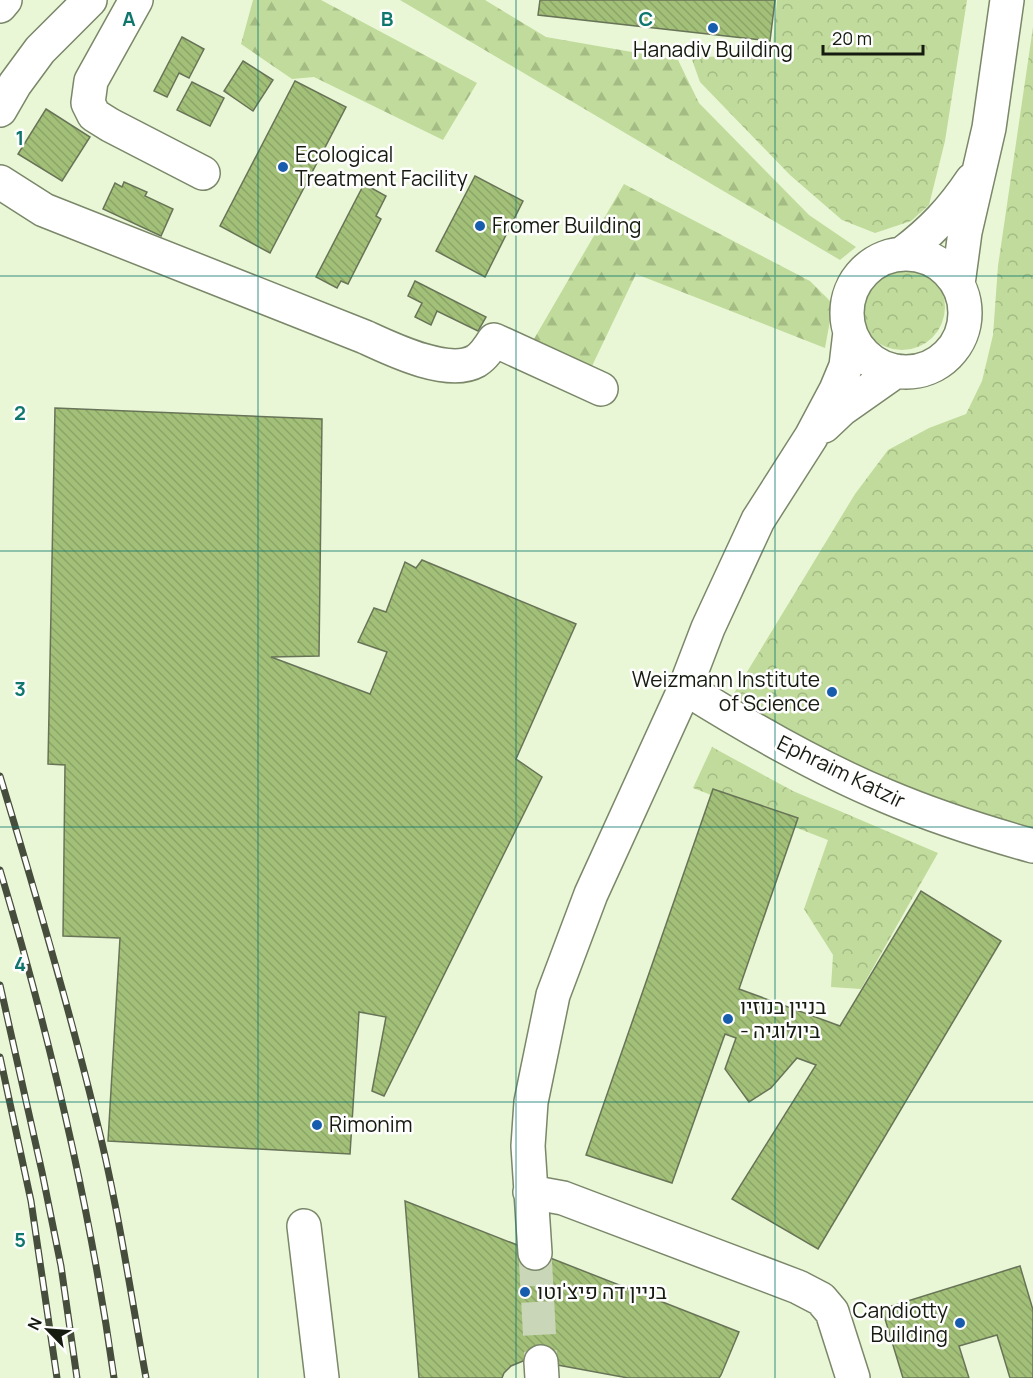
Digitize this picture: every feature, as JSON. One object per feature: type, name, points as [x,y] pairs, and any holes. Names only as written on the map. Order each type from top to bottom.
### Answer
[{"type":"street","points":[[0,6],[5,0]]},
{"type":"street","points":[[0,110],[15,84],[40,50],[90,0]]},
{"type":"street","points":[[136,0],[91,81],[88,103],[94,115],[110,125],[203,173]]},
{"type":"street","points":[[958,284],[965,232],[989,128],[1007,0]]},
{"type":"street","points":[[903,253],[950,212],[973,179],[981,162]]},
{"type":"street","points":[[0,182],[44,210],[365,337],[407,357],[434,363],[471,363],[485,353],[494,340],[601,389]]},
{"type":"street","points":[[903,253],[925,256],[941,265],[958,284],[963,295],[965,316],[960,338],[951,352],[936,364],[917,371],[896,371],[873,362],[860,350],[850,332],[847,308],[855,284],[867,268],[888,256],[903,253]]},
{"type":"street","points":[[535,1253],[528,1146],[531,1102],[553,995],[591,894],[685,688],[708,628],[758,520],[811,437],[846,366],[850,332]]},
{"type":"street","points":[[811,437],[842,409],[896,371]]},
{"type":"street","name":"Ephraim Katzir","points":[[685,688],[820,765],[868,789],[981,831],[1033,846]]},
{"type":"street","points":[[530,1192],[563,1198],[798,1287],[821,1299],[832,1312],[853,1378]]},
{"type":"street","points":[[304,1226],[322,1378]]},
{"type":"green space","points":[[253,0],[321,0],[477,83],[443,140],[314,77],[292,79],[241,44]]},
{"type":"green space","points":[[400,0],[485,0],[546,37],[678,60],[699,103],[809,215],[856,247],[840,260]]},
{"type":"green space","points":[[777,0],[967,0],[945,141],[929,205],[911,221],[875,233],[842,220],[790,175],[700,82],[691,57],[772,56]]},
{"type":"green space","points":[[1033,27],[1033,828],[977,812],[863,771],[763,716],[733,695],[855,494],[888,450],[929,428],[966,414],[982,381],[993,335],[998,266]]},
{"type":"green space","points":[[624,184],[810,281],[833,304],[825,348],[636,274],[592,366],[534,339]]},
{"type":"green space","points":[[902,264],[926,271],[938,283],[945,307],[938,331],[926,343],[902,350],[878,343],[866,331],[859,307],[866,283],[878,271]]},
{"type":"green space","points":[[712,747],[793,791],[938,853],[861,989],[831,987],[833,955],[804,909],[828,840],[693,788]]},
{"type":"building","name":"Hanadiv Building","points":[[540,0],[775,0],[770,41],[538,15]]},
{"type":"building","points":[[182,37],[204,49],[189,78],[179,73],[167,97],[154,91]]},
{"type":"building","points":[[243,61],[273,80],[253,111],[224,91]]},
{"type":"building","name":"Ecological Treatment Facility","points":[[295,81],[346,107],[270,253],[220,226]]},
{"type":"building","points":[[192,82],[224,98],[210,126],[177,110]]},
{"type":"building","points":[[46,109],[90,137],[62,181],[18,154]]},
{"type":"building","name":"Fromer Building","points":[[475,176],[523,201],[485,277],[436,251]]},
{"type":"building","points":[[124,182],[147,192],[145,196],[173,209],[161,236],[103,209],[115,183],[122,187]]},
{"type":"building","points":[[364,184],[386,196],[376,216],[381,219],[348,284],[341,281],[337,288],[316,277]]},
{"type":"building","points":[[415,281],[486,317],[478,331],[437,311],[431,325],[415,317],[422,303],[408,296]]},
{"type":"building","points":[[55,408],[322,419],[319,656],[271,657],[370,694],[387,652],[358,642],[374,608],[386,612],[405,562],[416,568],[422,560],[576,624],[516,759],[542,777],[384,1096],[372,1091],[386,1017],[359,1012],[350,1154],[108,1141],[120,938],[63,936],[65,765],[48,764]]},
{"type":"building","name":"בניין בנוזיו - ביולוגיה","points":[[713,789],[798,818],[739,989],[840,1026],[921,891],[1001,941],[818,1249],[732,1199],[816,1065],[797,1058],[771,1088],[749,1102],[725,1069],[736,1038],[725,1034],[672,1183],[586,1155]]},
{"type":"building","name":"בניין דה פיצ'וטו","points":[[405,1201],[739,1332],[721,1375],[719,1378],[628,1378],[541,1362],[523,1361],[511,1366],[502,1378],[419,1378]]},
{"type":"building","name":"Candiotty Building","points":[[1020,1266],[1033,1310],[1033,1378],[1010,1378],[997,1335],[959,1346],[969,1378],[903,1378],[882,1309]]},
{"type":"tunnel","points":[[535,1253],[541,1362]]},
{"type":"railway","points":[[0,776],[50,944],[103,1146],[146,1378]]},
{"type":"railway","points":[[0,870],[36,996],[67,1122],[93,1250],[114,1378]]},
{"type":"railway","points":[[0,985],[61,1266],[77,1378]]},
{"type":"railway","points":[[0,1057],[31,1201],[57,1378]]},
{"type":"place","name":"Hanadiv Building","points":[[713,28]]},
{"type":"place","name":"Ecological Treatment Facility","points":[[283,167]]},
{"type":"place","name":"Fromer Building","points":[[480,226]]},
{"type":"place","name":"Weizmann Institute of Science","points":[[832,692]]},
{"type":"place","name":"בניין בנוזיו - ביולוגיה","points":[[728,1019]]},
{"type":"place","name":"Rimonim","points":[[317,1125]]},
{"type":"place","name":"בניין דה פיצ'וטו","points":[[525,1292]]},
{"type":"place","name":"Candiotty Building","points":[[960,1323]]}]
